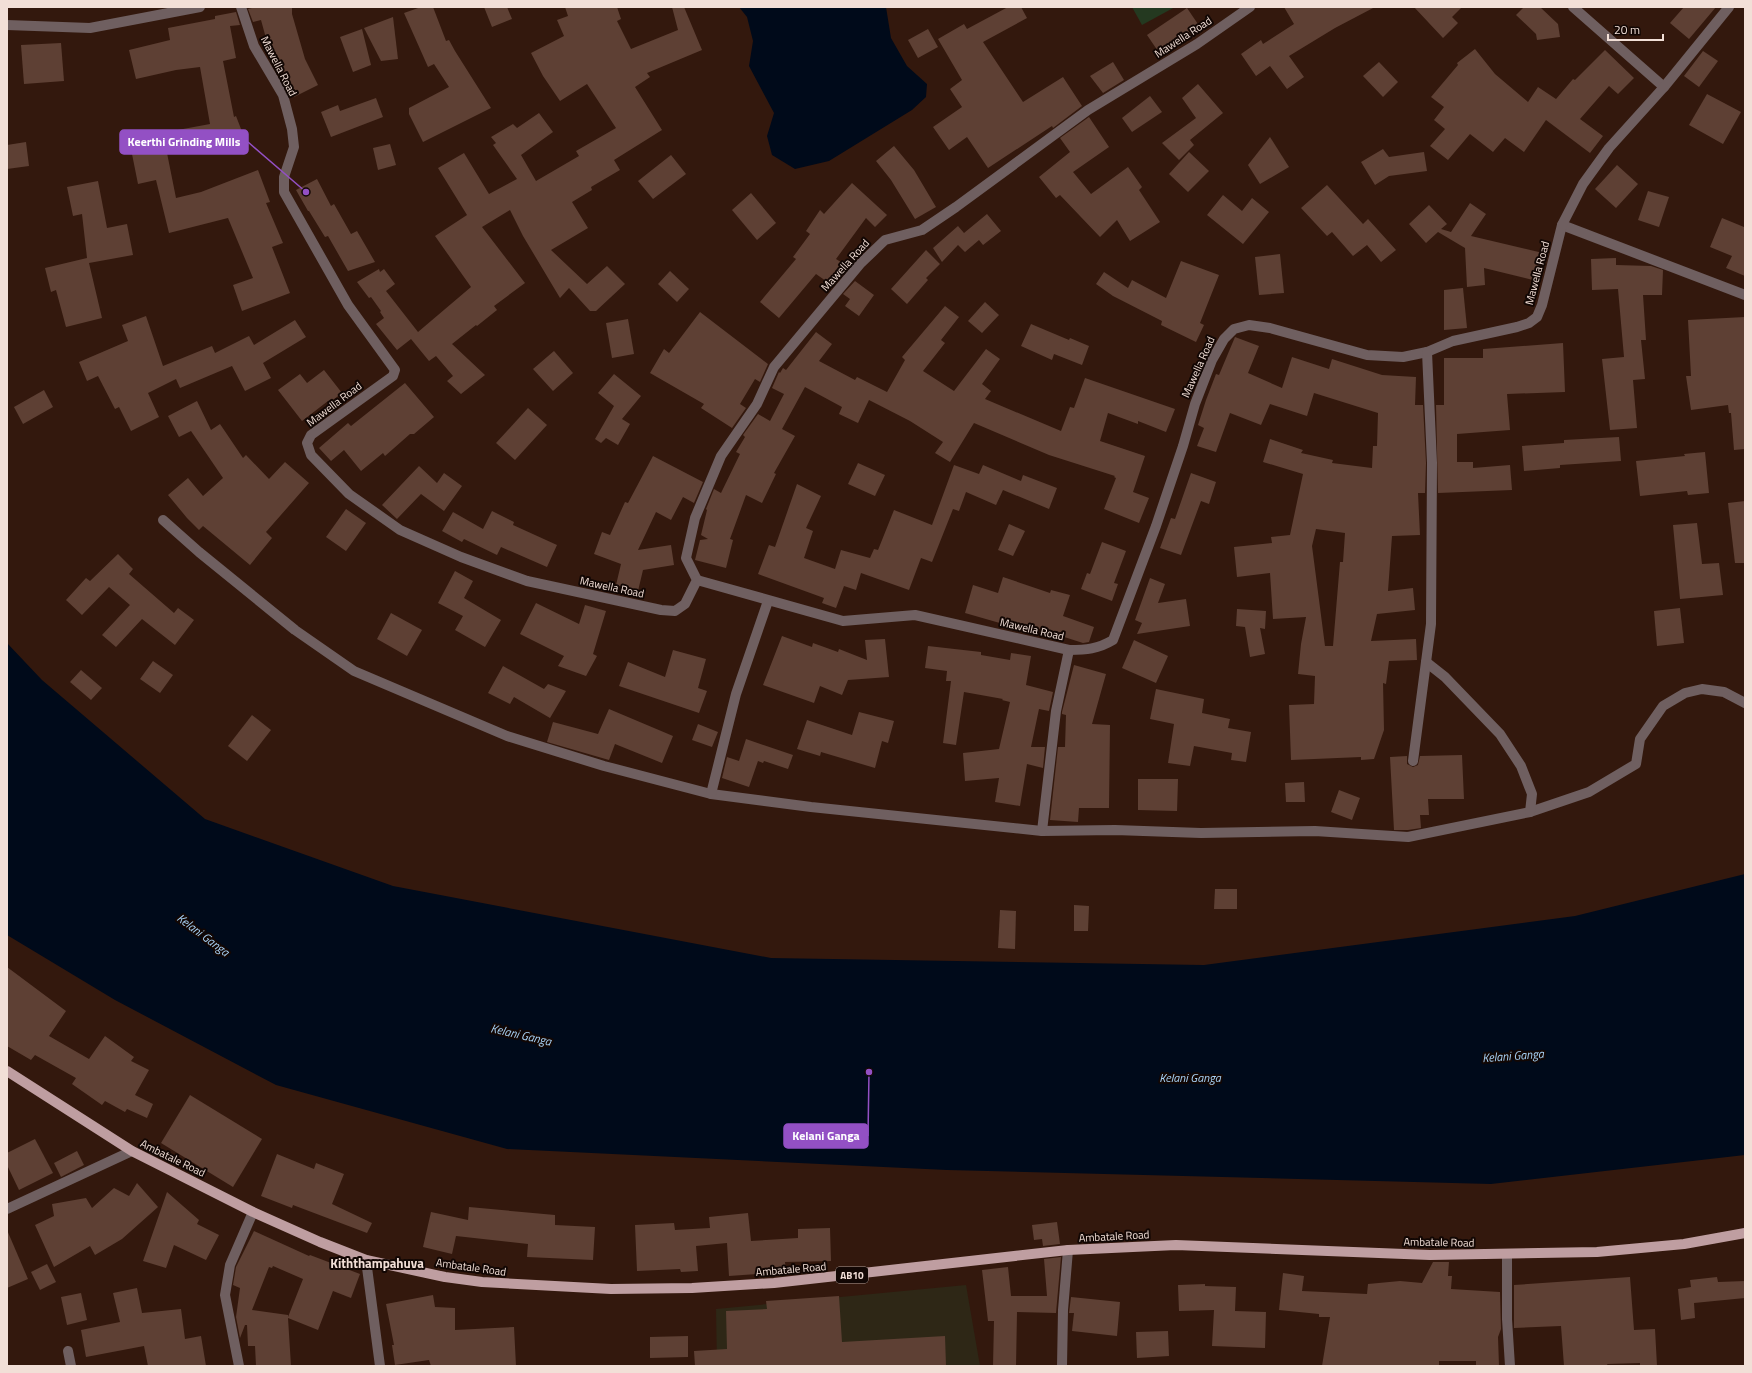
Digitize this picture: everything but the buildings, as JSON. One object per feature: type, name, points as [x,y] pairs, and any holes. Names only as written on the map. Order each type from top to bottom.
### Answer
[{"type":"main road","name":"Ambatale Road","points":[[7,1070],[132,1151],[253,1212],[320,1242],[366,1260],[482,1282],[611,1289],[692,1288],[774,1283],[1068,1250],[1176,1245],[1430,1255],[1508,1254],[1605,1251],[1684,1244],[1745,1233]]},
{"type":"street","points":[[7,25],[90,28],[200,7]]},
{"type":"street","name":"Mawella Road","points":[[241,7],[254,46],[284,95],[292,129],[294,147],[284,177],[284,192],[348,305],[394,370],[393,376],[311,435],[307,443],[310,455],[350,494],[400,530],[461,557],[527,581],[661,610],[675,611],[685,604],[697,580]]},
{"type":"street","name":"Mawella Road","points":[[1250,7],[1197,44],[1088,110],[956,207],[922,230],[885,240],[860,264],[774,367],[757,404],[721,456],[694,518],[686,558],[697,580],[768,601],[843,620],[915,615],[1069,650],[1090,650],[1104,646],[1113,640],[1156,526],[1183,446],[1195,404],[1212,360],[1224,339],[1234,329],[1249,325],[1270,328],[1367,355],[1403,357],[1427,352],[1453,341],[1529,323],[1537,317],[1542,305],[1562,226],[1583,184],[1609,148],[1664,87],[1729,7]]},
{"type":"street","points":[[1573,7],[1664,87]]},
{"type":"street","points":[[1562,226],[1658,260],[1745,295]]},
{"type":"street","points":[[1413,761],[1431,624],[1432,464],[1427,352]]},
{"type":"street","points":[[163,520],[199,552],[295,630],[354,671],[507,736],[604,766],[711,794],[811,807],[1042,831],[1115,830],[1201,833],[1315,831],[1408,837],[1530,812],[1589,792],[1636,764],[1640,739],[1663,706],[1685,694],[1702,689],[1724,692],[1745,703]]},
{"type":"street","points":[[711,794],[736,694],[768,601]]},
{"type":"street","points":[[1042,831],[1056,711],[1069,650]]},
{"type":"street","points":[[1426,662],[1445,677],[1500,734],[1521,766],[1532,794],[1530,812]]},
{"type":"street","points":[[7,1209],[132,1151]]},
{"type":"street","points":[[240,1366],[225,1295],[230,1265],[253,1212]]},
{"type":"street","points":[[1062,1366],[1063,1310],[1068,1250]]},
{"type":"street","points":[[1508,1254],[1507,1319],[1510,1366]]},
{"type":"street","points":[[366,1260],[380,1366]]},
{"type":"street","points":[[68,1351],[71,1366]]},
{"type":"shaded area","points":[[966,1285],[980,1366],[717,1366],[716,1309]]},
{"type":"green space","points":[[1132,7],[1175,7],[1142,25]]},
{"type":"water","points":[[739,7],[886,7],[891,38],[907,66],[927,84],[926,97],[912,110],[829,161],[795,169],[772,155],[767,136],[774,113],[749,66],[753,41],[747,17]]},
{"type":"water","points":[[7,643],[42,680],[205,819],[393,886],[771,958],[1204,965],[1575,916],[1745,874],[1745,1155],[1491,1184],[947,1170],[507,1149],[276,1085],[115,1000],[7,935]]},
{"type":"place","name":"Keerthi Grinding Mills","points":[[306,192]]},
{"type":"place","name":"Kelani Ganga","points":[[869,1072]]},
{"type":"district","name":"Kiththampahuva","points":[[377,1263]]}]
